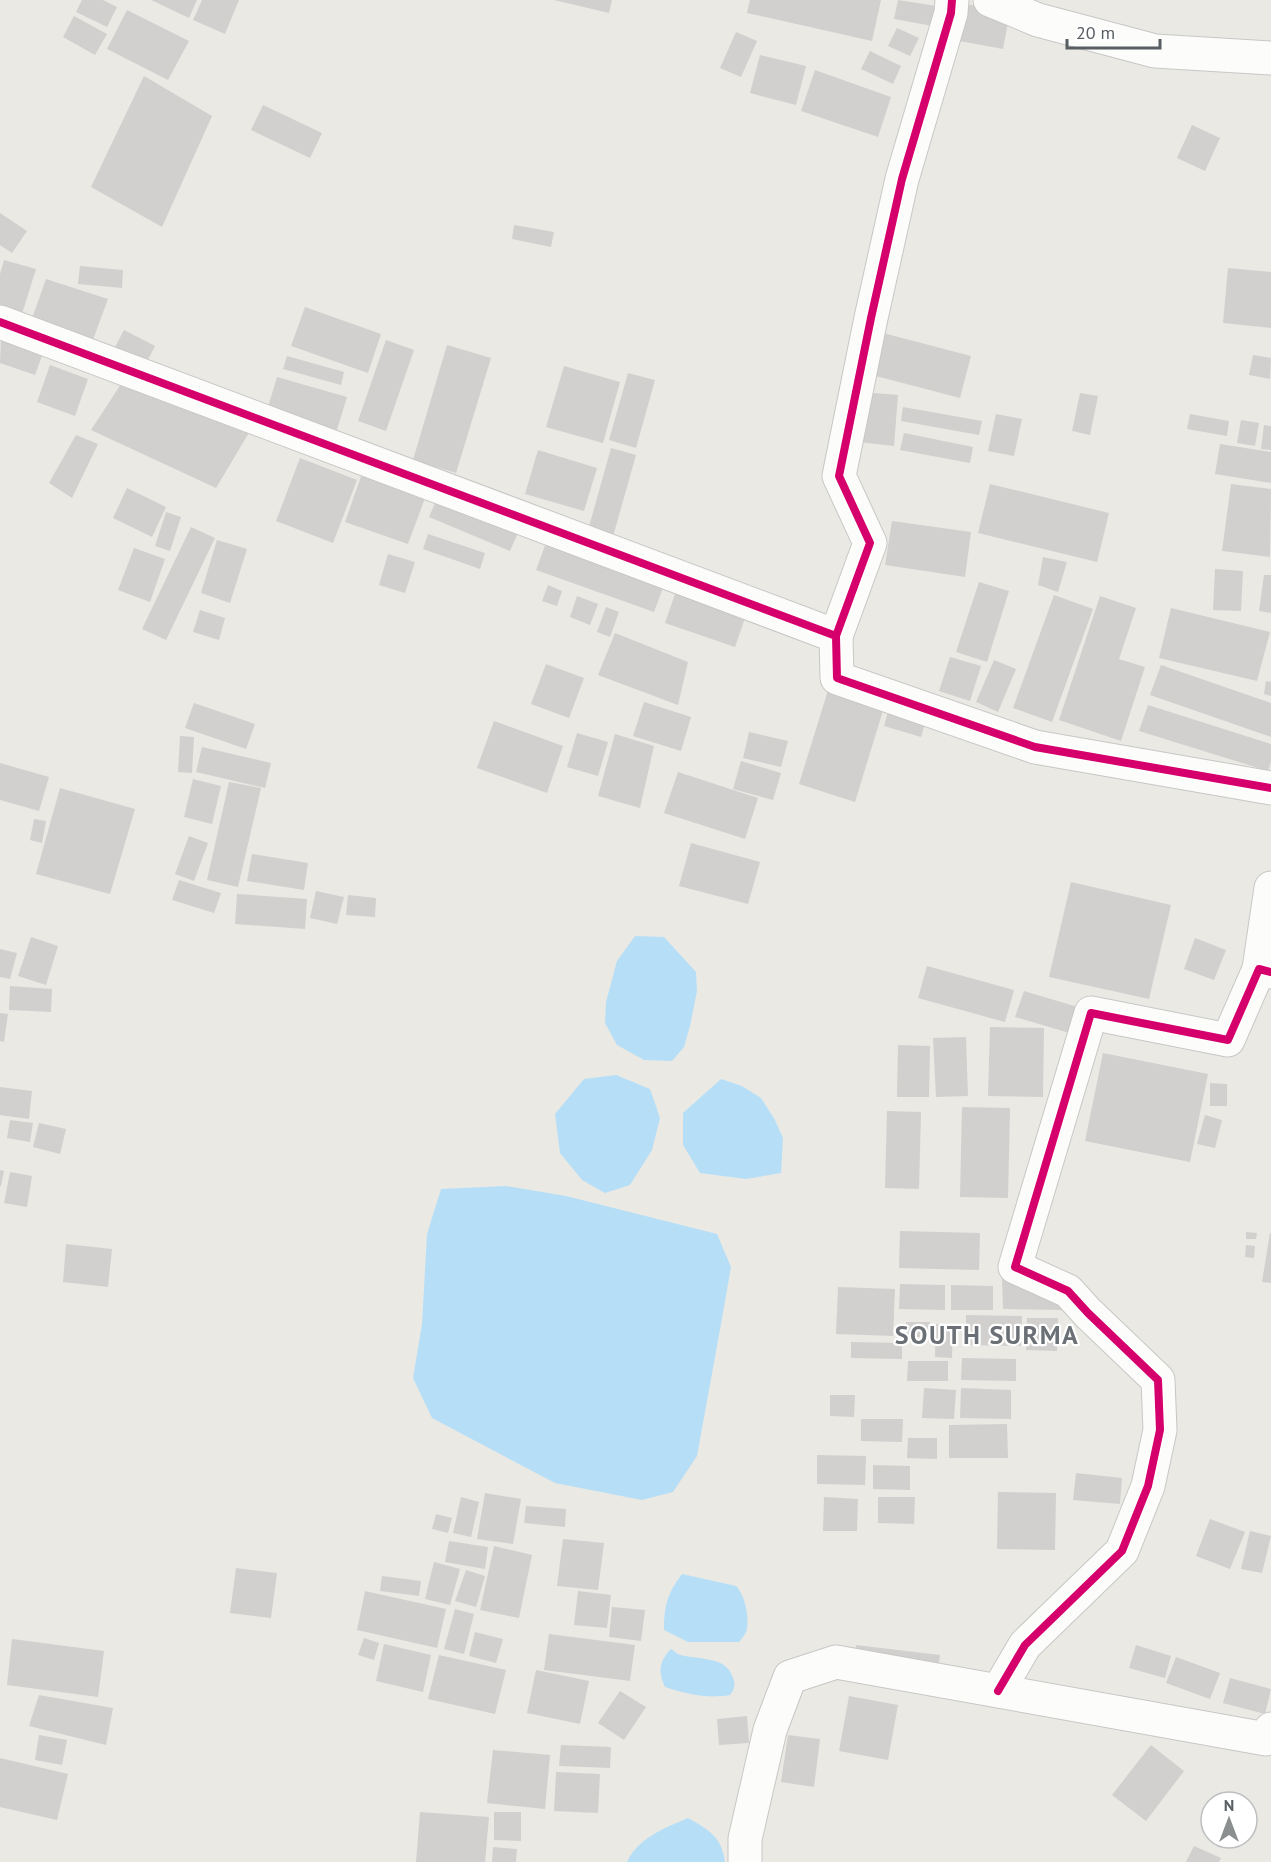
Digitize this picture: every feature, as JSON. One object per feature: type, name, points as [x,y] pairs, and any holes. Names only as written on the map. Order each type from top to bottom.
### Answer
[{"type":"street","points":[[952,0],[951,13],[902,179],[839,476],[870,543],[836,636],[837,678],[1035,747],[1271,788]]},
{"type":"street","points":[[990,0],[1038,20],[1155,51],[1271,58]]},
{"type":"street","points":[[0,322],[836,636]]},
{"type":"street","points":[[998,1691],[1025,1645],[1122,1551],[1148,1486],[1160,1430],[1158,1380],[1068,1291],[1015,1267],[1091,1013],[1228,1040],[1265,970],[1271,888]]},
{"type":"street","points":[[745,1862],[745,1839],[770,1730],[790,1677],[836,1662],[1266,1739],[1271,1729]]},
{"type":"water","points":[[635,936],[664,937],[696,972],[697,991],[690,1026],[684,1047],[672,1061],[644,1060],[617,1045],[605,1023],[606,1002],[617,961]]},
{"type":"water","points":[[616,1075],[650,1089],[660,1118],[652,1150],[630,1185],[605,1193],[582,1180],[560,1153],[555,1114],[584,1079]]},
{"type":"water","points":[[721,1079],[742,1086],[761,1098],[783,1138],[781,1173],[746,1179],[700,1173],[683,1145],[683,1113]]},
{"type":"water","points":[[506,1186],[566,1196],[717,1234],[731,1267],[697,1456],[673,1492],[642,1500],[555,1483],[432,1418],[413,1378],[422,1324],[427,1234],[441,1189]]},
{"type":"water","points":[[682,1574],[736,1586],[744,1600],[747,1618],[746,1631],[739,1642],[688,1642],[664,1630],[667,1600]]},
{"type":"water","points":[[671,1649],[678,1654],[724,1665],[734,1681],[733,1691],[730,1695],[713,1696],[681,1692],[665,1687],[661,1667]]},
{"type":"water","points":[[688,1818],[702,1826],[718,1840],[725,1862],[627,1862],[638,1846],[646,1840]]},
{"type":"building","points":[[82,0],[103,0],[117,7],[107,27],[76,12]]},
{"type":"building","points":[[151,0],[197,0],[189,18]]},
{"type":"building","points":[[202,0],[239,0],[225,34],[193,20]]},
{"type":"building","points":[[554,0],[612,0],[609,13]]},
{"type":"building","points":[[750,0],[881,0],[872,41],[747,13]]},
{"type":"building","points":[[898,0],[937,6],[933,26],[894,19]]},
{"type":"building","points":[[961,3],[1010,12],[1003,49],[954,40]]},
{"type":"building","points":[[127,10],[189,41],[168,80],[107,49]]},
{"type":"building","points":[[74,16],[107,34],[95,55],[63,37]]},
{"type":"building","points":[[897,28],[919,38],[910,56],[888,46]]},
{"type":"building","points":[[736,32],[757,41],[741,77],[720,68]]},
{"type":"building","points":[[870,51],[901,66],[893,84],[861,69]]},
{"type":"building","points":[[760,55],[806,66],[796,105],[750,93]]},
{"type":"building","points":[[815,70],[891,97],[878,137],[801,111]]},
{"type":"building","points":[[144,76],[212,116],[162,227],[91,187]]},
{"type":"building","points":[[263,105],[322,133],[310,158],[251,130]]},
{"type":"building","points":[[1192,125],[1220,138],[1205,171],[1177,158]]},
{"type":"building","points":[[0,213],[27,231],[12,253],[0,245]]},
{"type":"building","points":[[514,225],[554,232],[551,247],[512,239]]},
{"type":"building","points":[[4,260],[36,269],[21,317],[0,311],[0,274]]},
{"type":"building","points":[[80,266],[123,270],[122,288],[78,284]]},
{"type":"building","points":[[1228,268],[1271,272],[1271,328],[1223,323]]},
{"type":"building","points":[[46,279],[108,299],[91,345],[30,324]]},
{"type":"building","points":[[305,307],[381,334],[368,373],[291,346]]},
{"type":"building","points":[[124,330],[155,346],[144,367],[113,351]]},
{"type":"building","points":[[883,333],[971,356],[960,398],[872,375]]},
{"type":"building","points":[[1,338],[43,353],[35,375],[0,363]]},
{"type":"building","points":[[386,340],[414,350],[386,431],[358,421]]},
{"type":"building","points":[[447,345],[491,358],[456,473],[413,460]]},
{"type":"building","points":[[1253,355],[1271,358],[1270,379],[1249,375]]},
{"type":"building","points":[[287,356],[344,372],[341,385],[283,369]]},
{"type":"building","points":[[50,365],[88,379],[75,416],[37,402]]},
{"type":"building","points":[[564,366],[620,382],[603,443],[546,427]]},
{"type":"building","points":[[628,373],[655,380],[636,448],[609,440]]},
{"type":"building","points":[[277,377],[347,397],[336,433],[266,414]]},
{"type":"building","points":[[123,381],[253,426],[216,488],[91,430]]},
{"type":"building","points":[[863,392],[898,395],[894,446],[859,442]]},
{"type":"building","points":[[1080,393],[1098,396],[1090,435],[1072,431]]},
{"type":"building","points":[[903,407],[982,421],[979,435],[901,421]]},
{"type":"building","points":[[996,414],[1022,419],[1014,456],[988,451]]},
{"type":"building","points":[[1190,414],[1229,421],[1227,436],[1187,429]]},
{"type":"building","points":[[1241,420],[1259,423],[1255,446],[1237,443]]},
{"type":"building","points":[[1264,425],[1271,426],[1271,450],[1261,449]]},
{"type":"building","points":[[904,433],[973,447],[970,463],[900,450]]},
{"type":"building","points":[[76,435],[98,444],[72,498],[49,483]]},
{"type":"building","points":[[1220,444],[1271,452],[1271,483],[1215,474]]},
{"type":"building","points":[[611,448],[636,455],[612,540],[587,534]]},
{"type":"building","points":[[538,450],[597,468],[584,511],[525,494]]},
{"type":"building","points":[[300,458],[357,480],[333,543],[276,521]]},
{"type":"building","points":[[364,468],[428,490],[408,544],[345,522]]},
{"type":"building","points":[[990,484],[1109,513],[1097,562],[978,533]]},
{"type":"building","points":[[1231,484],[1271,489],[1270,557],[1222,551]]},
{"type":"building","points":[[127,488],[166,507],[152,537],[113,518]]},
{"type":"building","points":[[439,494],[520,528],[510,551],[429,517]]},
{"type":"building","points":[[166,512],[181,517],[170,551],[155,546]]},
{"type":"building","points":[[892,521],[971,532],[965,577],[885,565]]},
{"type":"building","points":[[191,527],[215,538],[166,640],[142,629]]},
{"type":"building","points":[[428,534],[485,553],[480,569],[423,549]]},
{"type":"building","points":[[217,540],[247,549],[230,603],[201,593]]},
{"type":"building","points":[[546,543],[664,585],[654,612],[536,570]]},
{"type":"building","points":[[134,548],[165,559],[150,602],[118,590]]},
{"type":"building","points":[[388,554],[415,562],[405,593],[379,585]]},
{"type":"building","points":[[1043,557],[1067,562],[1058,592],[1038,585]]},
{"type":"building","points":[[1215,569],[1243,571],[1241,611],[1213,610]]},
{"type":"building","points":[[1264,575],[1271,575],[1271,613],[1259,611]]},
{"type":"building","points":[[979,582],[1009,591],[987,662],[956,652]]},
{"type":"building","points":[[548,585],[562,591],[557,606],[542,601]]},
{"type":"building","points":[[676,591],[746,615],[735,647],[665,623]]},
{"type":"building","points":[[1054,595],[1093,609],[1052,722],[1013,708]]},
{"type":"building","points":[[577,596],[598,604],[590,625],[570,617]]},
{"type":"building","points":[[1100,596],[1136,608],[1119,659],[1145,667],[1121,741],[1059,720]]},
{"type":"building","points":[[606,607],[619,612],[610,637],[597,632]]},
{"type":"building","points":[[1171,608],[1270,632],[1257,681],[1159,658]]},
{"type":"building","points":[[200,610],[225,618],[219,640],[193,632]]},
{"type":"building","points":[[615,633],[688,662],[678,705],[598,675]]},
{"type":"building","points":[[950,657],[981,666],[970,701],[939,691]]},
{"type":"building","points":[[994,660],[1016,669],[998,712],[976,702]]},
{"type":"building","points":[[546,664],[584,678],[569,718],[531,704]]},
{"type":"building","points":[[1161,665],[1271,703],[1271,737],[1150,695]]},
{"type":"building","points":[[1266,681],[1271,682],[1271,696],[1264,694]]},
{"type":"building","points":[[829,687],[885,704],[855,802],[799,784]]},
{"type":"building","points":[[644,702],[691,717],[681,751],[633,736]]},
{"type":"building","points":[[194,703],[255,724],[246,749],[185,728]]},
{"type":"building","points":[[890,705],[927,717],[921,737],[884,726]]},
{"type":"building","points":[[1148,705],[1271,744],[1271,762],[1268,771],[1139,731]]},
{"type":"building","points":[[494,721],[563,746],[547,793],[477,768]]},
{"type":"building","points":[[749,732],[788,741],[781,767],[743,758]]},
{"type":"building","points":[[577,733],[608,742],[598,776],[567,767]]},
{"type":"building","points":[[615,734],[654,746],[640,808],[598,796]]},
{"type":"building","points":[[180,736],[194,737],[192,773],[178,772]]},
{"type":"building","points":[[202,747],[271,763],[265,788],[196,772]]},
{"type":"building","points":[[741,761],[781,773],[773,800],[733,789]]},
{"type":"building","points":[[0,763],[49,777],[39,811],[0,800]]},
{"type":"building","points":[[678,772],[758,798],[745,839],[664,813]]},
{"type":"building","points":[[193,779],[221,786],[212,824],[184,817]]},
{"type":"building","points":[[229,782],[261,788],[238,887],[207,880]]},
{"type":"building","points":[[60,788],[135,809],[110,894],[36,874]]},
{"type":"building","points":[[34,819],[46,821],[42,843],[30,840]]},
{"type":"building","points":[[189,836],[208,843],[194,881],[175,874]]},
{"type":"building","points":[[691,843],[760,862],[748,904],[679,886]]},
{"type":"building","points":[[252,854],[308,863],[304,890],[247,881]]},
{"type":"building","points":[[179,880],[221,893],[214,913],[172,900]]},
{"type":"building","points":[[1071,882],[1171,905],[1149,999],[1049,977]]},
{"type":"building","points":[[316,891],[344,897],[337,924],[310,918]]},
{"type":"building","points":[[237,894],[307,899],[305,929],[235,924]]},
{"type":"building","points":[[348,895],[376,898],[375,917],[346,915]]},
{"type":"building","points":[[31,937],[58,946],[46,985],[18,976]]},
{"type":"building","points":[[1195,938],[1226,950],[1214,980],[1184,969]]},
{"type":"building","points":[[0,949],[17,953],[10,979],[0,977]]},
{"type":"building","points":[[927,966],[1014,990],[1005,1022],[918,998]]},
{"type":"building","points":[[10,986],[52,989],[51,1012],[9,1010]]},
{"type":"building","points":[[1024,991],[1081,1008],[1073,1034],[1015,1017]]},
{"type":"building","points":[[0,1013],[8,1014],[4,1042],[0,1041]]},
{"type":"building","points":[[990,1027],[1044,1028],[1043,1097],[988,1096]]},
{"type":"building","points":[[966,1037],[968,1096],[936,1097],[933,1038]]},
{"type":"building","points":[[898,1045],[930,1046],[929,1097],[897,1097]]},
{"type":"building","points":[[1103,1053],[1208,1074],[1190,1162],[1085,1141]]},
{"type":"building","points":[[1210,1083],[1227,1084],[1227,1106],[1210,1106]]},
{"type":"building","points":[[0,1087],[32,1091],[29,1119],[0,1115]]},
{"type":"building","points":[[962,1107],[1010,1108],[1008,1198],[960,1197]]},
{"type":"building","points":[[887,1111],[921,1112],[919,1189],[885,1188]]},
{"type":"building","points":[[1205,1115],[1222,1120],[1215,1148],[1197,1144]]},
{"type":"building","points":[[10,1120],[33,1123],[30,1142],[7,1138]]},
{"type":"building","points":[[39,1123],[66,1129],[60,1154],[33,1147]]},
{"type":"building","points":[[0,1170],[4,1171],[1,1186],[0,1186]]},
{"type":"building","points":[[10,1172],[32,1176],[27,1207],[4,1203]]},
{"type":"building","points":[[900,1231],[980,1233],[979,1270],[899,1268]]},
{"type":"building","points":[[1246,1232],[1257,1233],[1256,1239],[1246,1239]]},
{"type":"building","points":[[1271,1233],[1271,1283],[1262,1282]]},
{"type":"building","points":[[66,1244],[112,1249],[108,1287],[63,1282]]},
{"type":"building","points":[[1246,1245],[1255,1246],[1254,1258],[1245,1257]]},
{"type":"building","points":[[1002,1278],[1050,1286],[1063,1310],[1003,1309]]},
{"type":"building","points":[[900,1284],[945,1285],[945,1310],[899,1309]]},
{"type":"building","points":[[951,1285],[993,1286],[993,1310],[951,1310]]},
{"type":"building","points":[[838,1287],[895,1289],[893,1336],[836,1334]]},
{"type":"building","points":[[966,1315],[1022,1316],[1021,1346],[966,1345]]},
{"type":"building","points":[[1027,1318],[1058,1318],[1057,1351],[1026,1350]]},
{"type":"building","points":[[906,1322],[930,1322],[930,1337],[906,1337]]},
{"type":"building","points":[[936,1324],[953,1325],[952,1358],[935,1357]]},
{"type":"building","points":[[851,1342],[902,1343],[902,1359],[851,1358]]},
{"type":"building","points":[[962,1358],[1016,1359],[1016,1381],[961,1380]]},
{"type":"building","points":[[908,1361],[948,1361],[948,1381],[907,1381]]},
{"type":"building","points":[[924,1388],[956,1390],[954,1419],[922,1418]]},
{"type":"building","points":[[961,1388],[1011,1390],[1011,1419],[960,1418]]},
{"type":"building","points":[[830,1395],[855,1395],[854,1417],[830,1416]]},
{"type":"building","points":[[861,1419],[903,1419],[902,1442],[861,1441]]},
{"type":"building","points":[[1007,1424],[1008,1458],[949,1458],[949,1425]]},
{"type":"building","points":[[908,1438],[937,1438],[937,1459],[907,1458]]},
{"type":"building","points":[[817,1455],[866,1456],[865,1485],[817,1484]]},
{"type":"building","points":[[873,1465],[910,1466],[910,1490],[873,1489]]},
{"type":"building","points":[[1076,1473],[1122,1478],[1120,1504],[1073,1500]]},
{"type":"building","points":[[998,1492],[1056,1493],[1055,1550],[997,1549]]},
{"type":"building","points":[[485,1493],[521,1499],[513,1544],[477,1539]]},
{"type":"building","points":[[461,1497],[479,1502],[471,1537],[453,1533]]},
{"type":"building","points":[[824,1497],[858,1499],[857,1531],[823,1531]]},
{"type":"building","points":[[878,1497],[915,1497],[914,1524],[878,1523]]},
{"type":"building","points":[[526,1506],[566,1509],[565,1527],[524,1523]]},
{"type":"building","points":[[436,1514],[452,1518],[448,1533],[432,1529]]},
{"type":"building","points":[[1210,1519],[1245,1532],[1230,1569],[1196,1556]]},
{"type":"building","points":[[1250,1531],[1271,1536],[1262,1573],[1241,1569]]},
{"type":"building","points":[[563,1539],[604,1543],[598,1590],[557,1586]]},
{"type":"building","points":[[449,1541],[488,1547],[485,1569],[445,1562]]},
{"type":"building","points":[[494,1546],[532,1555],[519,1618],[480,1610]]},
{"type":"building","points":[[434,1562],[460,1569],[450,1605],[425,1599]]},
{"type":"building","points":[[236,1568],[277,1573],[271,1618],[230,1613]]},
{"type":"building","points":[[466,1570],[485,1576],[476,1607],[455,1601]]},
{"type":"building","points":[[382,1576],[421,1581],[419,1596],[380,1591]]},
{"type":"building","points":[[365,1591],[446,1609],[437,1648],[357,1630]]},
{"type":"building","points":[[578,1591],[611,1595],[607,1628],[574,1625]]},
{"type":"building","points":[[612,1607],[645,1610],[641,1641],[609,1637]]},
{"type":"building","points":[[455,1609],[474,1614],[464,1654],[444,1649]]},
{"type":"building","points":[[475,1632],[503,1639],[496,1663],[469,1656]]},
{"type":"building","points":[[549,1634],[635,1645],[630,1681],[544,1670]]},
{"type":"building","points":[[364,1638],[379,1643],[374,1660],[358,1655]]},
{"type":"building","points":[[12,1639],[104,1651],[98,1697],[7,1685]]},
{"type":"building","points":[[384,1644],[431,1655],[423,1692],[376,1681]]},
{"type":"building","points":[[856,1645],[940,1655],[938,1670],[854,1661]]},
{"type":"building","points":[[1136,1645],[1171,1656],[1165,1678],[1129,1668]]},
{"type":"building","points":[[439,1655],[506,1670],[495,1714],[428,1699]]},
{"type":"building","points":[[1176,1657],[1220,1673],[1210,1699],[1166,1683]]},
{"type":"building","points":[[536,1670],[589,1681],[580,1724],[527,1713]]},
{"type":"building","points":[[1230,1678],[1271,1689],[1265,1714],[1223,1703]]},
{"type":"building","points":[[620,1691],[646,1707],[624,1740],[598,1723]]},
{"type":"building","points":[[39,1695],[113,1708],[106,1745],[29,1726]]},
{"type":"building","points":[[849,1696],[898,1705],[888,1760],[839,1751]]},
{"type":"building","points":[[747,1716],[749,1743],[719,1745],[717,1719]]},
{"type":"building","points":[[39,1735],[67,1740],[62,1765],[35,1760]]},
{"type":"building","points":[[788,1735],[820,1739],[814,1787],[781,1782]]},
{"type":"building","points":[[561,1745],[611,1747],[610,1768],[559,1766]]},
{"type":"building","points":[[1151,1745],[1184,1771],[1146,1821],[1112,1795]]},
{"type":"building","points":[[493,1750],[550,1755],[545,1809],[487,1803]]},
{"type":"building","points":[[0,1758],[68,1774],[57,1820],[0,1807]]},
{"type":"building","points":[[556,1772],[600,1774],[598,1813],[554,1811]]},
{"type":"building","points":[[420,1812],[489,1817],[485,1862],[416,1862]]},
{"type":"building","points":[[494,1812],[521,1812],[521,1841],[494,1840]]},
{"type":"building","points":[[1194,1846],[1221,1858],[1219,1862],[1186,1862]]},
{"type":"building","points":[[493,1847],[517,1849],[516,1862],[492,1862]]},
{"type":"cycle path","points":[[836,636],[870,543],[839,476],[902,179],[951,13],[952,0]]},
{"type":"cycle path","points":[[0,322],[836,636],[837,678],[1035,747],[1271,788]]},
{"type":"cycle path","points":[[998,1691],[1025,1645],[1122,1551],[1148,1486],[1160,1430],[1158,1380],[1068,1291],[1015,1267],[1091,1013],[1228,1040],[1259,969],[1271,972]]},
{"type":"district","name":"SOUTH SURMA","points":[[987,1334]]}]
